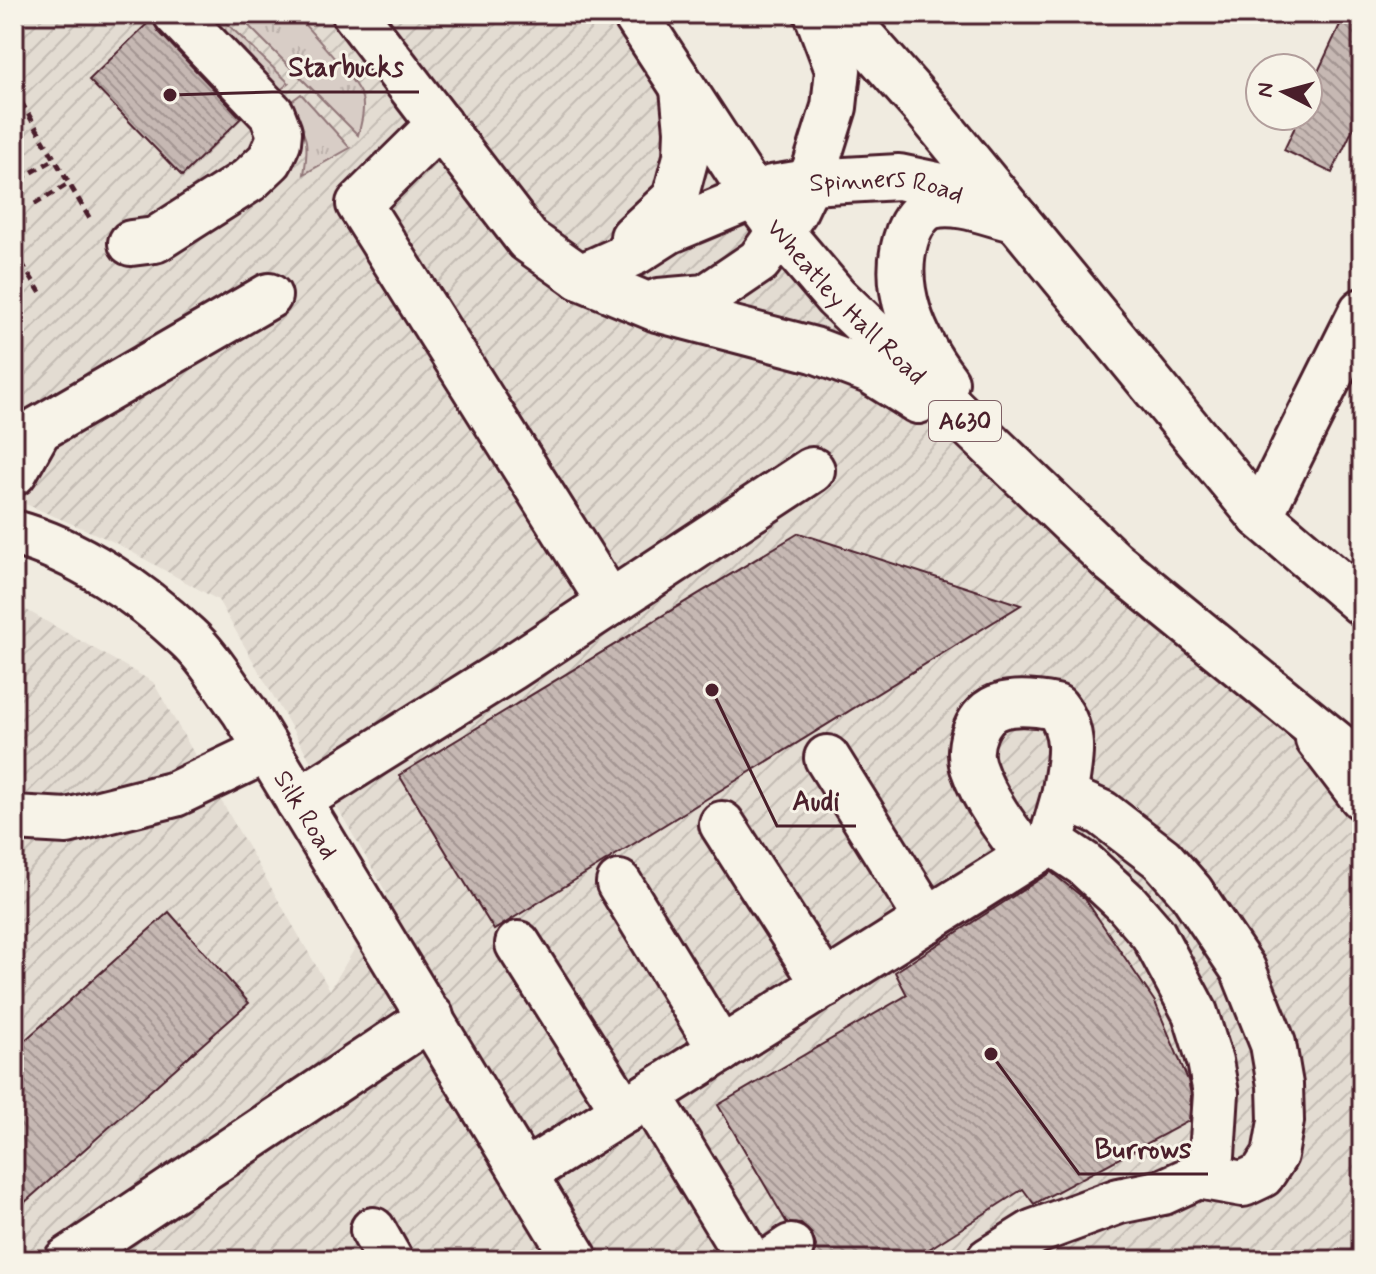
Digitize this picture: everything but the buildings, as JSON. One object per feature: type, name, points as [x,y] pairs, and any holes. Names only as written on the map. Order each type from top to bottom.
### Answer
[{"type":"main road","points":[[114,237],[155,240],[249,180],[270,160],[278,142],[279,132],[272,114],[176,14]]},
{"type":"main road","points":[[355,14],[528,240],[580,277],[642,303],[814,350],[872,372],[1003,457]]},
{"type":"main road","name":"Wheatley Hall Road","points":[[635,14],[754,196],[836,297],[1113,562],[1362,765]]},
{"type":"main road","points":[[642,303],[706,297],[759,261],[794,212],[809,182],[834,107],[838,70],[817,14]]},
{"type":"main road","points":[[842,14],[925,108],[1276,530],[1362,621]]},
{"type":"main road","points":[[580,277],[634,236],[675,198],[686,157],[683,89]]},
{"type":"main road","points":[[440,124],[359,204],[610,603]]},
{"type":"main road","name":"Spinners Road","points":[[580,277],[636,252],[669,231],[772,188],[809,182],[899,177],[937,185],[975,199],[1017,220]]},
{"type":"main road","points":[[1003,457],[926,357],[901,291],[901,252],[912,224],[928,207],[948,204],[1017,220]]},
{"type":"main road","points":[[14,473],[39,429],[269,296]]},
{"type":"main road","points":[[1276,530],[1362,311]]},
{"type":"main road","points":[[298,801],[511,668],[812,470]]},
{"type":"main road","points":[[1276,530],[1362,603]]},
{"type":"main road","name":"Silk Road","points":[[14,533],[40,540],[121,584],[189,639],[244,711],[576,1260]]},
{"type":"main road","points":[[525,1173],[1040,850],[1064,796],[1071,754],[1068,722],[1056,707],[1042,704],[1001,706],[986,713],[972,737],[972,765],[1000,820],[1040,850],[1084,864],[1127,904],[1153,934],[1195,1013],[1210,1061],[1216,1093],[1212,1156],[1198,1176],[1163,1192],[1119,1201],[1034,1232],[989,1260]]},
{"type":"main road","points":[[1298,713],[1362,797]]},
{"type":"main road","points":[[14,818],[67,821],[175,794],[267,750]]},
{"type":"main road","points":[[827,758],[928,920]]},
{"type":"main road","points":[[1064,796],[1102,813],[1162,859],[1191,892],[1243,969],[1273,1044],[1280,1085],[1281,1121],[1275,1155],[1262,1175],[1243,1184],[1198,1176]]},
{"type":"main road","points":[[722,824],[825,985]]},
{"type":"main road","points":[[619,883],[721,1050]]},
{"type":"main road","points":[[518,944],[749,1260]]},
{"type":"main road","points":[[67,1260],[431,1017]]},
{"type":"path","points":[[14,90],[70,183],[114,237]]},
{"type":"path","points":[[20,179],[55,159]]},
{"type":"path","points":[[35,204],[70,183]]},
{"type":"path","points":[[14,251],[40,292]]},
{"type":"shaded area","points":[[14,14],[635,14],[779,231],[1362,765],[1362,1260],[14,1260],[14,603],[153,682],[330,990],[387,894],[218,600],[112,541],[14,499]]},
{"type":"green space","points":[[195,14],[217,14],[289,83],[274,95]]},
{"type":"green space","points":[[237,14],[295,14],[358,90],[363,107],[358,135]]},
{"type":"green space","points":[[301,94],[350,148],[304,174],[307,152],[305,137],[285,106]]},
{"type":"place","name":"Starbucks","points":[[170,95]]},
{"type":"place","name":"Audi","points":[[712,690]]},
{"type":"place","name":"Burrows","points":[[991,1054]]}]
